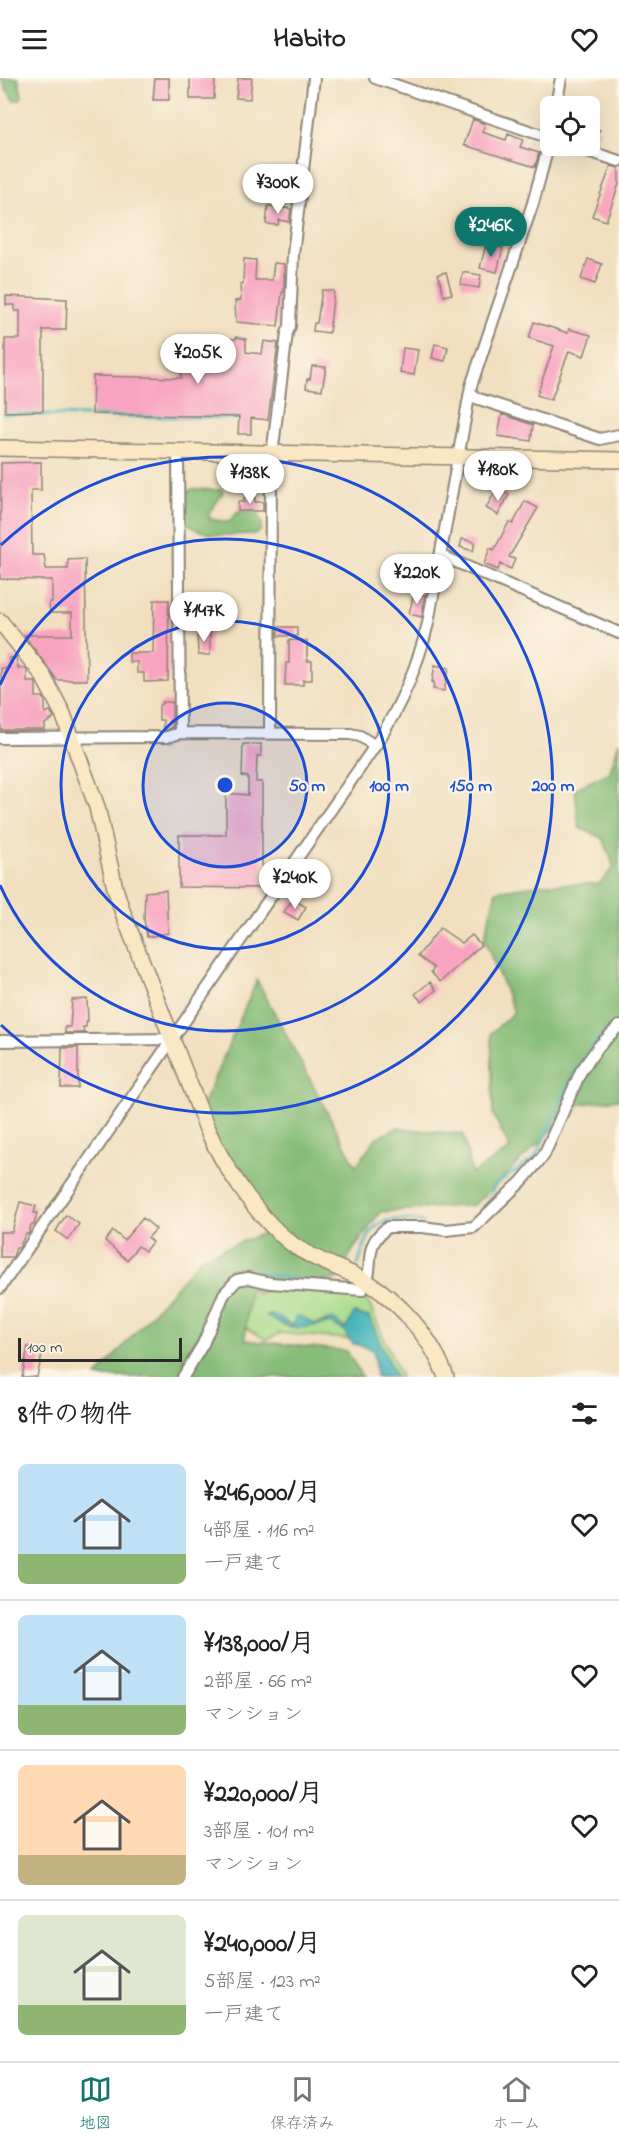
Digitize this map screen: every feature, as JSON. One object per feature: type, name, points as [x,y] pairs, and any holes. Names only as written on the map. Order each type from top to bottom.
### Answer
[{"type":"street","points":[[270,734],[271,453],[287,333],[290,326],[293,254],[314,78]]},
{"type":"street","points":[[375,78],[540,136]]},
{"type":"street","points":[[558,96],[561,78]]},
{"type":"street","points":[[600,155],[619,161]]},
{"type":"street","points":[[0,1288],[375,746],[400,702],[418,659],[428,623],[470,392],[545,156]]},
{"type":"street","points":[[470,392],[476,398],[600,439],[619,435]]},
{"type":"street","points":[[0,448],[619,460]]},
{"type":"street","points":[[178,451],[180,733]]},
{"type":"street","points":[[440,555],[619,633]]},
{"type":"street","points":[[0,621],[42,674],[57,700],[97,807],[119,901],[215,1147],[240,1185],[274,1228],[301,1251],[379,1290],[411,1320],[438,1357],[446,1377]]},
{"type":"street","points":[[0,738],[167,737],[180,733],[350,734],[360,736],[375,746]]},
{"type":"street","points":[[183,1377],[203,1344],[224,1294],[237,1280],[248,1278],[271,1284],[362,1290],[367,1282],[372,1241],[388,1227],[446,1230],[474,1227],[522,1181],[544,1155],[580,1071],[599,1046],[619,1026]]},
{"type":"street","points":[[0,1041],[172,1039]]},
{"type":"green space","points":[[0,78],[18,78],[22,96],[20,100],[13,100]]},
{"type":"green space","points":[[192,489],[222,490],[223,493],[209,513],[210,519],[228,522],[238,512],[256,512],[262,523],[261,531],[256,534],[216,535],[198,530],[183,518],[183,494]]},
{"type":"green space","points":[[619,742],[619,1099],[580,1104],[474,1205],[380,1212],[351,1253],[338,1279],[249,1292],[245,1340],[347,1351],[362,1377],[96,1377],[202,1257],[264,1233],[200,1111],[257,980],[356,1166],[376,1138],[397,1128],[463,1134],[472,1174],[510,1149],[493,1114],[491,1033],[514,1012],[484,939],[496,891],[543,884],[599,884],[614,867],[603,838],[579,828],[575,789],[610,772]]},
{"type":"green space","points":[[291,1285],[322,1287],[365,1295],[401,1377],[380,1377],[374,1351],[367,1341],[280,1333],[267,1340],[246,1328],[227,1307],[269,1289]]},
{"type":"water","points":[[354,1313],[369,1317],[395,1376],[376,1377],[373,1350],[352,1343],[343,1330],[330,1323],[298,1328],[284,1325],[267,1316],[274,1314],[291,1325],[295,1324],[296,1317],[301,1316],[316,1324],[333,1319],[346,1329]]},
{"type":"building","points":[[155,78],[169,78],[169,100],[153,100]]},
{"type":"building","points":[[190,78],[215,78],[214,99],[190,99]]},
{"type":"building","points":[[238,78],[252,78],[250,99],[236,98]]},
{"type":"building","points":[[473,119],[485,124],[482,132],[506,140],[508,134],[523,140],[520,147],[539,153],[535,167],[464,145]]},
{"type":"building","points":[[611,166],[619,168],[619,184],[606,221],[592,216]]},
{"type":"building","points":[[268,206],[291,209],[289,222],[279,220],[278,225],[266,224]]},
{"type":"building","points":[[486,244],[503,248],[497,272],[480,268]]},
{"type":"building","points":[[244,259],[256,260],[255,280],[272,280],[274,263],[284,264],[284,292],[282,292],[278,326],[236,322],[235,301],[241,300],[240,284],[243,284]]},
{"type":"building","points":[[588,259],[602,264],[595,284],[581,279]]},
{"type":"building","points":[[446,272],[452,294],[444,296],[438,274]]},
{"type":"building","points":[[463,272],[481,275],[479,288],[461,285]]},
{"type":"building","points":[[322,290],[334,291],[329,333],[313,331],[314,323],[317,323]]},
{"type":"building","points":[[6,296],[67,299],[66,330],[43,330],[43,411],[5,412],[5,339],[20,339],[20,311],[15,311],[15,305],[6,305]]},
{"type":"building","points":[[534,322],[568,333],[569,329],[591,335],[584,356],[569,351],[551,400],[537,395],[554,346],[529,338]]},
{"type":"building","points":[[236,337],[246,339],[246,352],[262,354],[264,341],[278,343],[268,420],[251,418],[251,434],[238,434],[239,417],[92,414],[93,376],[181,378],[182,338],[236,339]]},
{"type":"building","points":[[435,344],[448,347],[445,361],[432,358]]},
{"type":"building","points":[[403,348],[418,350],[414,375],[400,373]]},
{"type":"building","points":[[312,366],[326,367],[322,390],[306,388]]},
{"type":"building","points":[[502,414],[533,425],[531,441],[498,436]]},
{"type":"building","points":[[41,462],[41,490],[31,490],[32,555],[44,555],[46,569],[68,569],[68,560],[85,559],[87,680],[57,680],[24,635],[72,635],[72,613],[50,613],[52,580],[0,579],[1,463]]},
{"type":"building","points":[[497,488],[509,495],[498,515],[486,508]]},
{"type":"building","points":[[244,498],[255,498],[255,502],[263,502],[263,511],[238,511],[238,502],[244,502]]},
{"type":"building","points":[[525,501],[538,508],[509,557],[515,559],[511,569],[500,564],[498,570],[484,564],[490,548],[494,550],[509,522],[513,524]]},
{"type":"building","points":[[462,539],[475,542],[473,551],[460,547]]},
{"type":"building","points":[[414,593],[425,595],[422,617],[409,614]]},
{"type":"building","points":[[154,600],[169,600],[168,681],[144,682],[144,673],[137,673],[137,662],[129,662],[129,653],[153,653]]},
{"type":"building","points":[[278,627],[297,627],[297,636],[278,636]]},
{"type":"building","points":[[197,631],[210,631],[210,655],[198,655]]},
{"type":"building","points":[[289,640],[307,641],[307,661],[312,661],[312,680],[303,680],[303,685],[285,685],[286,663],[289,663]]},
{"type":"building","points":[[16,657],[18,668],[27,670],[27,682],[36,684],[36,697],[43,697],[45,713],[50,711],[54,718],[45,724],[45,730],[1,730],[1,668],[9,668],[9,658]]},
{"type":"building","points":[[435,665],[449,668],[444,691],[433,689]]},
{"type":"building","points":[[162,702],[172,702],[172,727],[166,730],[163,730],[163,720],[159,720],[159,705]]},
{"type":"building","points":[[243,744],[261,744],[261,756],[257,756],[256,782],[262,782],[262,888],[179,887],[179,835],[226,835],[226,793],[248,795],[248,777],[242,776]]},
{"type":"building","points":[[166,890],[168,933],[147,937],[144,919],[145,892]]},
{"type":"building","points":[[293,899],[306,907],[298,920],[284,912]]},
{"type":"building","points":[[440,928],[462,943],[472,935],[481,945],[440,982],[431,972],[434,968],[418,956]]},
{"type":"building","points":[[430,982],[436,990],[422,1002],[415,994]]},
{"type":"building","points":[[87,999],[88,1021],[86,1027],[83,1027],[84,1033],[65,1033],[65,1027],[70,1027],[72,1000]]},
{"type":"building","points":[[62,1048],[78,1048],[78,1088],[61,1088]]},
{"type":"building","points":[[20,1202],[36,1206],[34,1225],[31,1225],[29,1233],[25,1235],[19,1248],[16,1248],[13,1257],[0,1257],[0,1232],[12,1232]]},
{"type":"building","points":[[66,1215],[79,1224],[68,1240],[56,1231]]},
{"type":"building","points":[[143,1218],[156,1229],[148,1238],[152,1242],[145,1251],[138,1246],[127,1260],[105,1241],[113,1231],[124,1240]]},
{"type":"building","points":[[28,1347],[43,1350],[37,1377],[22,1377]]},
{"type":"waterway","points":[[4,414],[89,416]]},
{"type":"waterway","points":[[92,416],[241,418]]},
{"type":"waterway","points":[[466,1224],[476,1218],[486,1205],[495,1185],[535,1158],[574,1073],[598,1039],[619,1019]]},
{"type":"waterway","points":[[358,1265],[368,1238],[379,1224],[396,1220],[424,1222]]},
{"type":"waterway","points":[[187,1362],[216,1295],[228,1279],[242,1273],[260,1273],[306,1281]]}]
